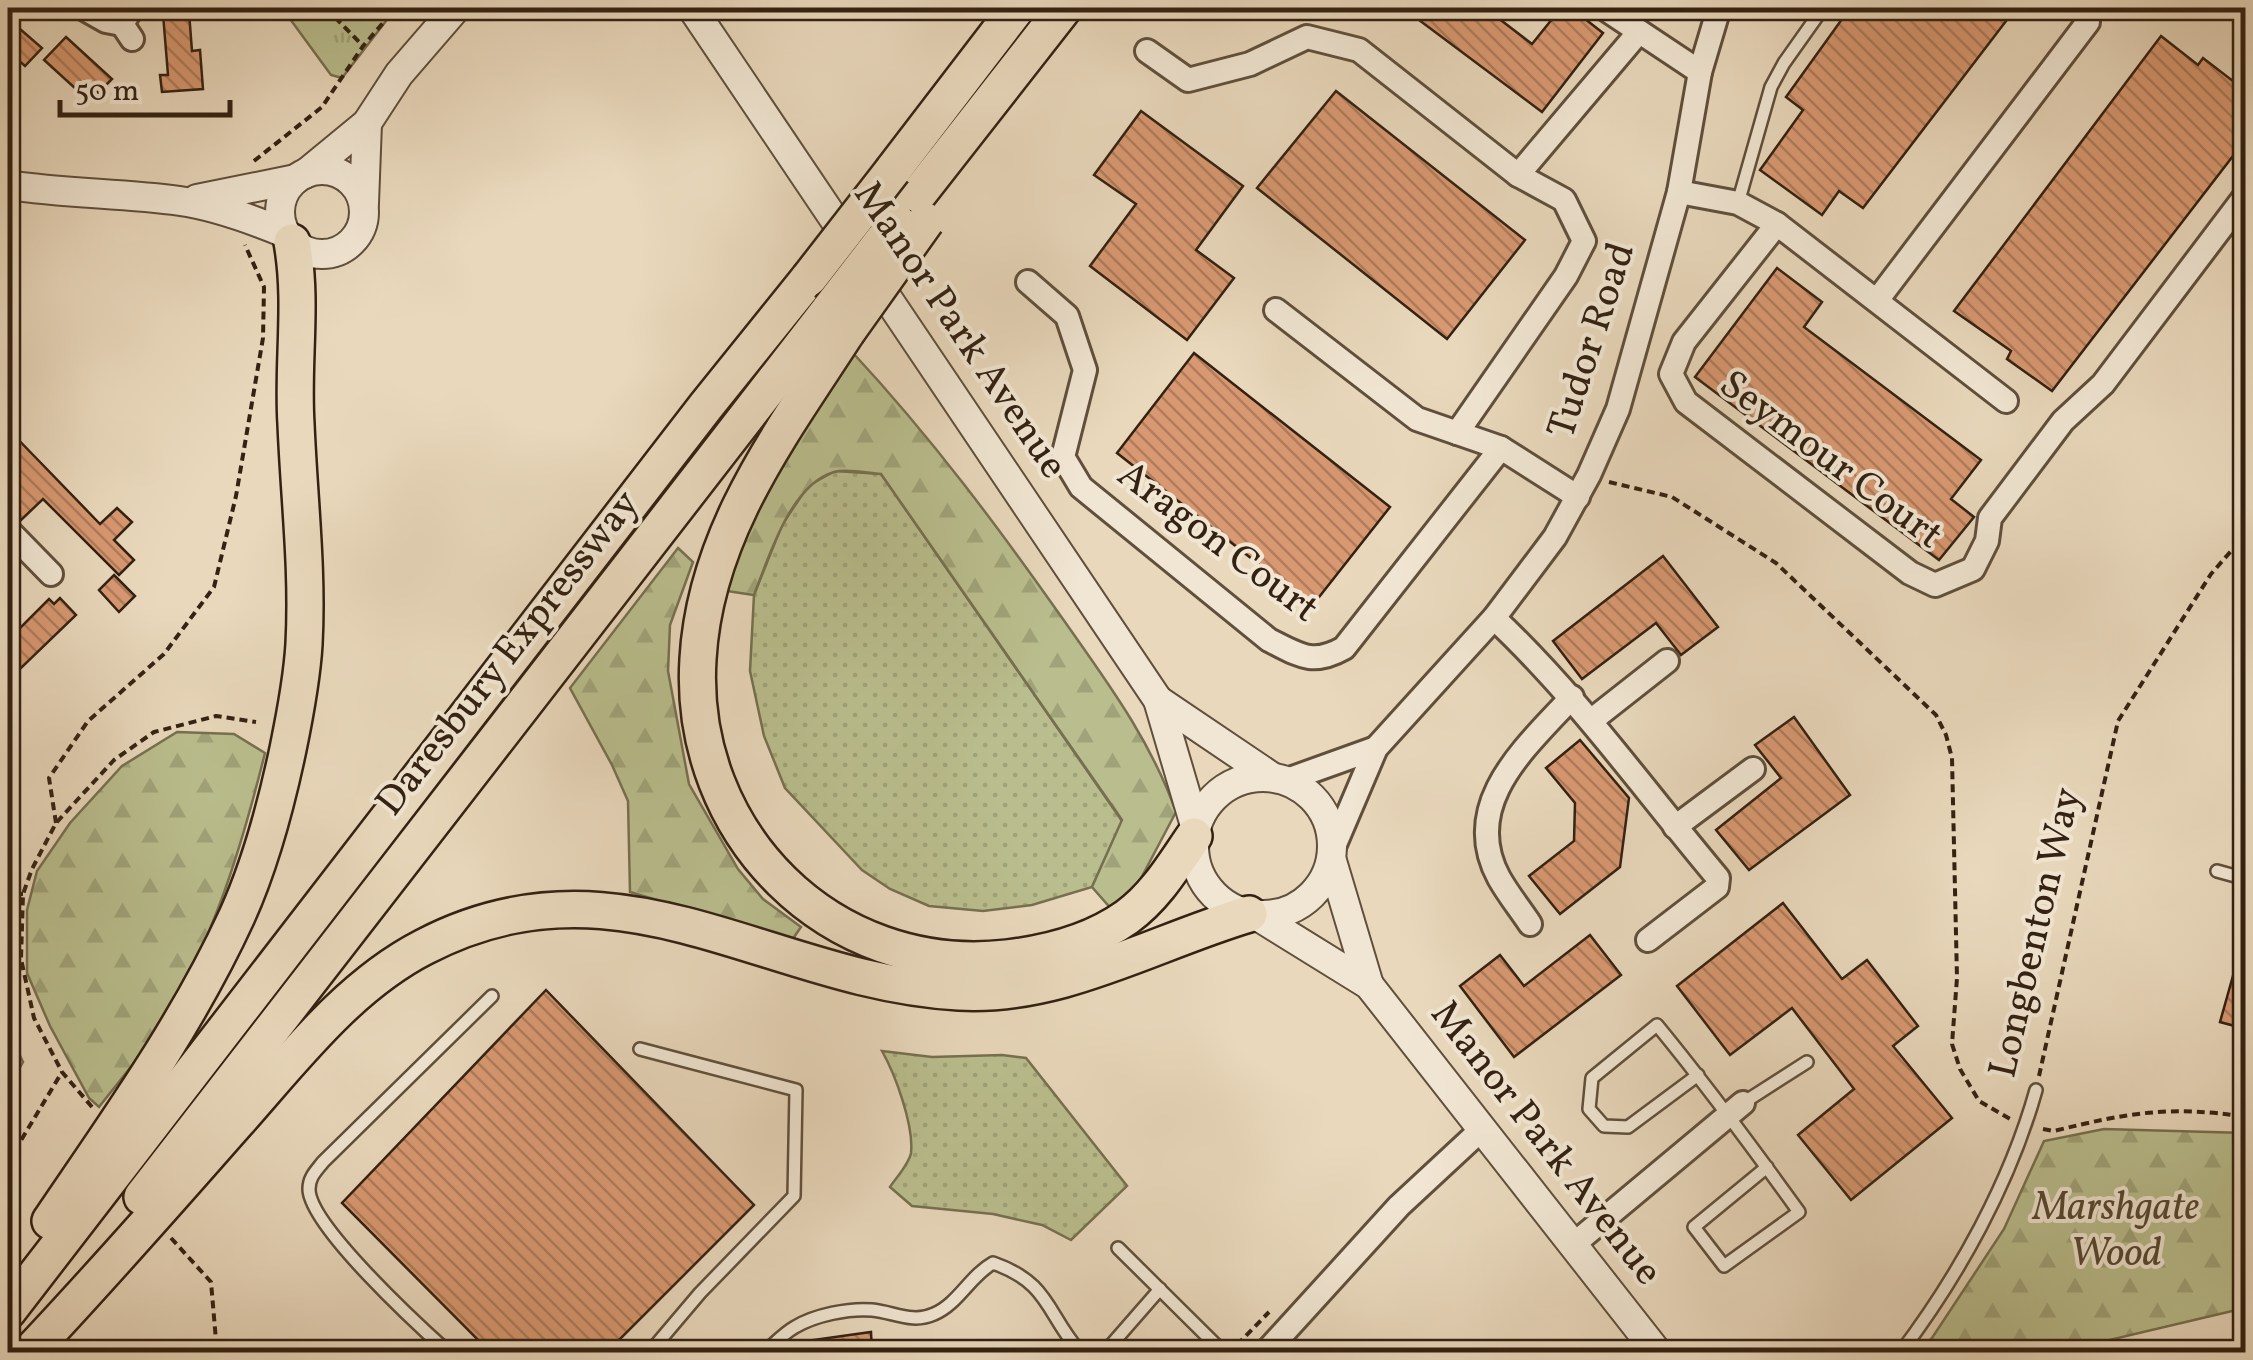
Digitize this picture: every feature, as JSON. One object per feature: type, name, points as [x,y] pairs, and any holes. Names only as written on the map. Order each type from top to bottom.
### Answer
[{"type":"main road","name":"Daresbury Expressway","points":[[8,1311],[1016,8]]},
{"type":"main road","points":[[1064,8],[838,320],[733,516],[708,585],[698,657],[698,722],[712,774],[739,830],[774,876],[827,917],[877,943],[932,958],[983,961],[1034,955],[1082,942],[1149,900],[1195,832]]},
{"type":"main road","points":[[8,1283],[162,1057],[238,914],[274,814],[304,648],[306,557],[295,420],[299,282],[289,238]]},
{"type":"main road","name":"Daresbury Expressway","points":[[21,1352],[838,320]]},
{"type":"main road","points":[[30,1352],[322,1026],[378,977],[422,948],[464,929],[518,914],[569,908],[615,910],[674,920],[838,969],[918,988],[962,992],[1015,990],[1062,981],[1192,931],[1253,915]]},
{"type":"street","points":[[83,8],[106,21],[129,23]]},
{"type":"street","points":[[289,238],[281,222],[282,198],[300,176],[367,123],[400,74],[456,8]]},
{"type":"street","name":"Manor Park Avenue","points":[[692,8],[1158,700],[1195,832]]},
{"type":"street","name":"Tudor Road","points":[[1332,855],[1376,748],[1494,618],[1555,537],[1589,475],[1618,409],[1680,192],[1700,72],[1719,8]]},
{"type":"street","points":[[1518,175],[1622,17],[1700,72]]},
{"type":"street","points":[[1878,299],[2088,22]]},
{"type":"street","points":[[1147,51],[1188,80],[1250,64],[1306,37],[1359,50],[1518,175],[1564,200],[1584,241],[1566,276],[1457,433]]},
{"type":"street","points":[[8,184],[62,194],[180,201],[245,216],[316,254],[342,250],[361,230],[367,123]]},
{"type":"street","points":[[180,201],[330,170],[352,182],[364,204]]},
{"type":"street","points":[[1680,192],[1738,202],[1776,224],[2006,401]]},
{"type":"street","name":"Seymour Court","points":[[1776,224],[1684,342],[1671,374],[1686,402],[1910,573],[1935,585],[1973,569],[1987,541],[1990,518],[2063,421],[2102,384],[2246,195]]},
{"type":"street","name":"Aragon Court","points":[[1028,282],[1067,316],[1085,370],[1063,457],[1081,487],[1269,640],[1305,658],[1325,658],[1344,648],[1501,448]]},
{"type":"street","points":[[1276,310],[1418,419],[1501,448],[1578,497]]},
{"type":"street","points":[[8,530],[51,574]]},
{"type":"street","points":[[1494,618],[1592,720],[1718,878],[1717,887],[1648,940]]},
{"type":"street","points":[[1592,720],[1667,661]]},
{"type":"street","points":[[1530,924],[1498,875],[1487,838],[1490,798],[1526,747],[1572,697]]},
{"type":"street","name":"Manor Park Avenue","points":[[1158,700],[1279,778]]},
{"type":"street","name":"Tudor Road","points":[[1279,778],[1376,748]]},
{"type":"street","points":[[1675,827],[1753,769]]},
{"type":"street","points":[[1279,778],[1306,791],[1321,807],[1331,827],[1332,855],[1324,880],[1312,896],[1286,911],[1253,915],[1230,907],[1213,894],[1201,877],[1195,857],[1195,832],[1204,810],[1233,783],[1279,778]]},
{"type":"street","name":"Manor Park Avenue","points":[[1332,855],[1369,985]]},
{"type":"street","name":"Manor Park Avenue","points":[[1253,915],[1369,985],[1657,1352]]},
{"type":"street","points":[[1574,1244],[1736,1109]]},
{"type":"street","points":[[1266,1352],[1398,1206],[1482,1129]]},
{"type":"lane","points":[[1738,202],[1771,87],[1823,8]]},
{"type":"lane","points":[[2216,871],[2246,879]]},
{"type":"lane","points":[[448,1352],[391,1300],[357,1262],[315,1208],[308,1192],[310,1178],[323,1162],[492,996]]},
{"type":"lane","points":[[1698,1075],[1628,1127],[1604,1126],[1590,1109],[1592,1078],[1657,1025],[1698,1075],[1736,1109],[1767,1167],[1799,1212],[1724,1266],[1694,1227],[1767,1167]]},
{"type":"lane","points":[[640,1048],[796,1090],[794,1196],[700,1292],[650,1352]]},
{"type":"lane","points":[[1736,1109],[1807,1062]]},
{"type":"lane","name":"Longbenton Way","points":[[1901,1352],[1932,1311],[1978,1231],[2020,1142],[2036,1090]]},
{"type":"lane","points":[[1118,1248],[1226,1352]]},
{"type":"lane","points":[[765,1352],[796,1326],[830,1315],[871,1310],[910,1319],[932,1316],[947,1306],[980,1270],[993,1263],[1027,1279],[1048,1300],[1080,1352]]},
{"type":"lane","points":[[1106,1352],[1160,1289]]},
{"type":"path","points":[[326,8],[363,46]]},
{"type":"path","points":[[252,162],[322,107],[363,46],[396,8]]},
{"type":"path","points":[[56,824],[50,778],[88,721],[164,654],[214,587],[236,496],[264,338],[264,287],[244,242]]},
{"type":"path","points":[[1589,475],[1672,496],[1776,563],[1936,716],[1952,758],[1957,978],[1952,1044],[1960,1069],[1979,1101],[2014,1122]]},
{"type":"path","name":"Longbenton Way","points":[[2036,1090],[2118,721],[2212,574],[2246,534]]},
{"type":"path","points":[[97,1113],[62,1072],[34,1018],[21,959],[23,894],[32,868],[56,824],[114,760],[154,732],[216,716],[256,722]]},
{"type":"path","points":[[8,894],[23,894]]},
{"type":"path","points":[[8,1162],[62,1072]]},
{"type":"path","points":[[2040,1128],[2054,1131],[2147,1110],[2246,1117]]},
{"type":"path","points":[[168,1235],[211,1282],[217,1352]]},
{"type":"path","points":[[1226,1352],[1269,1312]]},
{"type":"green space","points":[[282,8],[396,8],[342,78],[331,75]]},
{"type":"green space","points":[[853,353],[937,450],[1015,552],[1112,690],[1166,786],[1176,812],[1139,882],[1114,912],[1092,887],[1122,820],[881,474],[839,471],[819,479],[805,491],[783,524],[754,595],[727,591],[768,482]]},
{"type":"green space","points":[[835,471],[881,474],[1122,821],[1092,887],[1032,905],[983,911],[929,906],[890,889],[862,870],[785,788],[764,736],[750,671],[754,595],[782,525],[808,486]]},
{"type":"green space","points":[[678,548],[693,562],[670,625],[668,671],[689,784],[738,869],[763,899],[801,927],[792,940],[630,892],[628,801],[570,688]]},
{"type":"green space","points":[[177,732],[234,734],[265,753],[234,865],[190,973],[151,1040],[99,1107],[89,1098],[50,1026],[27,973],[27,910],[37,871],[70,823],[122,766]]},
{"type":"green space","points":[[8,1031],[23,1062],[8,1089]]},
{"type":"green space","points":[[882,1051],[932,1057],[1026,1058],[1127,1186],[1071,1240],[1042,1225],[993,1214],[912,1206],[890,1187],[908,1162],[911,1142],[903,1100]]},
{"type":"green space","name":"Marshgate Wood","points":[[2104,1129],[2245,1133],[2245,1308],[2088,1345],[2084,1352],[1918,1352],[1932,1338],[2004,1229],[2044,1141]]},
{"type":"building","points":[[1403,8],[1485,8],[1532,44],[1561,8],[1571,8],[1603,33],[1542,112]]},
{"type":"building","points":[[1850,8],[2016,8],[1863,208],[1839,191],[1822,215],[1760,170],[1803,110],[1786,97]]},
{"type":"building","points":[[189,12],[192,51],[200,50],[203,89],[162,92],[160,75],[168,75],[163,14]]},
{"type":"building","points":[[20,29],[42,48],[25,66],[8,51],[8,43]]},
{"type":"building","points":[[2161,36],[2198,65],[2203,58],[2246,91],[2246,139],[2052,391],[2007,359],[2011,351],[1954,311]]},
{"type":"building","points":[[66,37],[112,79],[98,93],[85,81],[77,90],[44,60]]},
{"type":"building","points":[[1336,91],[1525,240],[1447,339],[1257,188]]},
{"type":"building","points":[[1141,111],[1243,186],[1196,250],[1234,278],[1187,340],[1090,266],[1136,204],[1094,175]]},
{"type":"building","points":[[1777,268],[1822,302],[1804,327],[1981,460],[1951,499],[1974,517],[1939,560],[1695,377]]},
{"type":"building","points":[[1194,353],[1390,507],[1312,606],[1117,453]]},
{"type":"building","points":[[8,429],[100,524],[117,508],[132,522],[114,540],[134,560],[119,575],[43,499],[20,521],[8,510]]},
{"type":"building","points":[[1663,556],[1718,627],[1681,655],[1656,623],[1582,679],[1553,641]]},
{"type":"building","points":[[114,575],[135,596],[119,612],[99,590]]},
{"type":"building","points":[[60,598],[76,615],[21,668],[8,653],[8,640],[49,599],[54,604]]},
{"type":"building","points":[[1794,717],[1850,795],[1749,870],[1716,830],[1781,778],[1755,745]]},
{"type":"building","points":[[1580,740],[1629,798],[1620,867],[1560,914],[1529,876],[1574,841],[1575,803],[1546,768]]},
{"type":"building","points":[[1783,903],[1842,979],[1867,960],[1918,1026],[1893,1046],[1952,1118],[1851,1200],[1798,1135],[1854,1089],[1792,1008],[1730,1055],[1677,986]]},
{"type":"building","points":[[1590,935],[1621,975],[1514,1057],[1460,986],[1500,955],[1524,986]]},
{"type":"building","points":[[2240,951],[2246,951],[2246,1029],[2220,1022]]},
{"type":"building","points":[[546,990],[754,1205],[607,1352],[490,1352],[342,1203]]},
{"type":"building","points":[[871,1332],[872,1352],[807,1352],[806,1341]]}]
